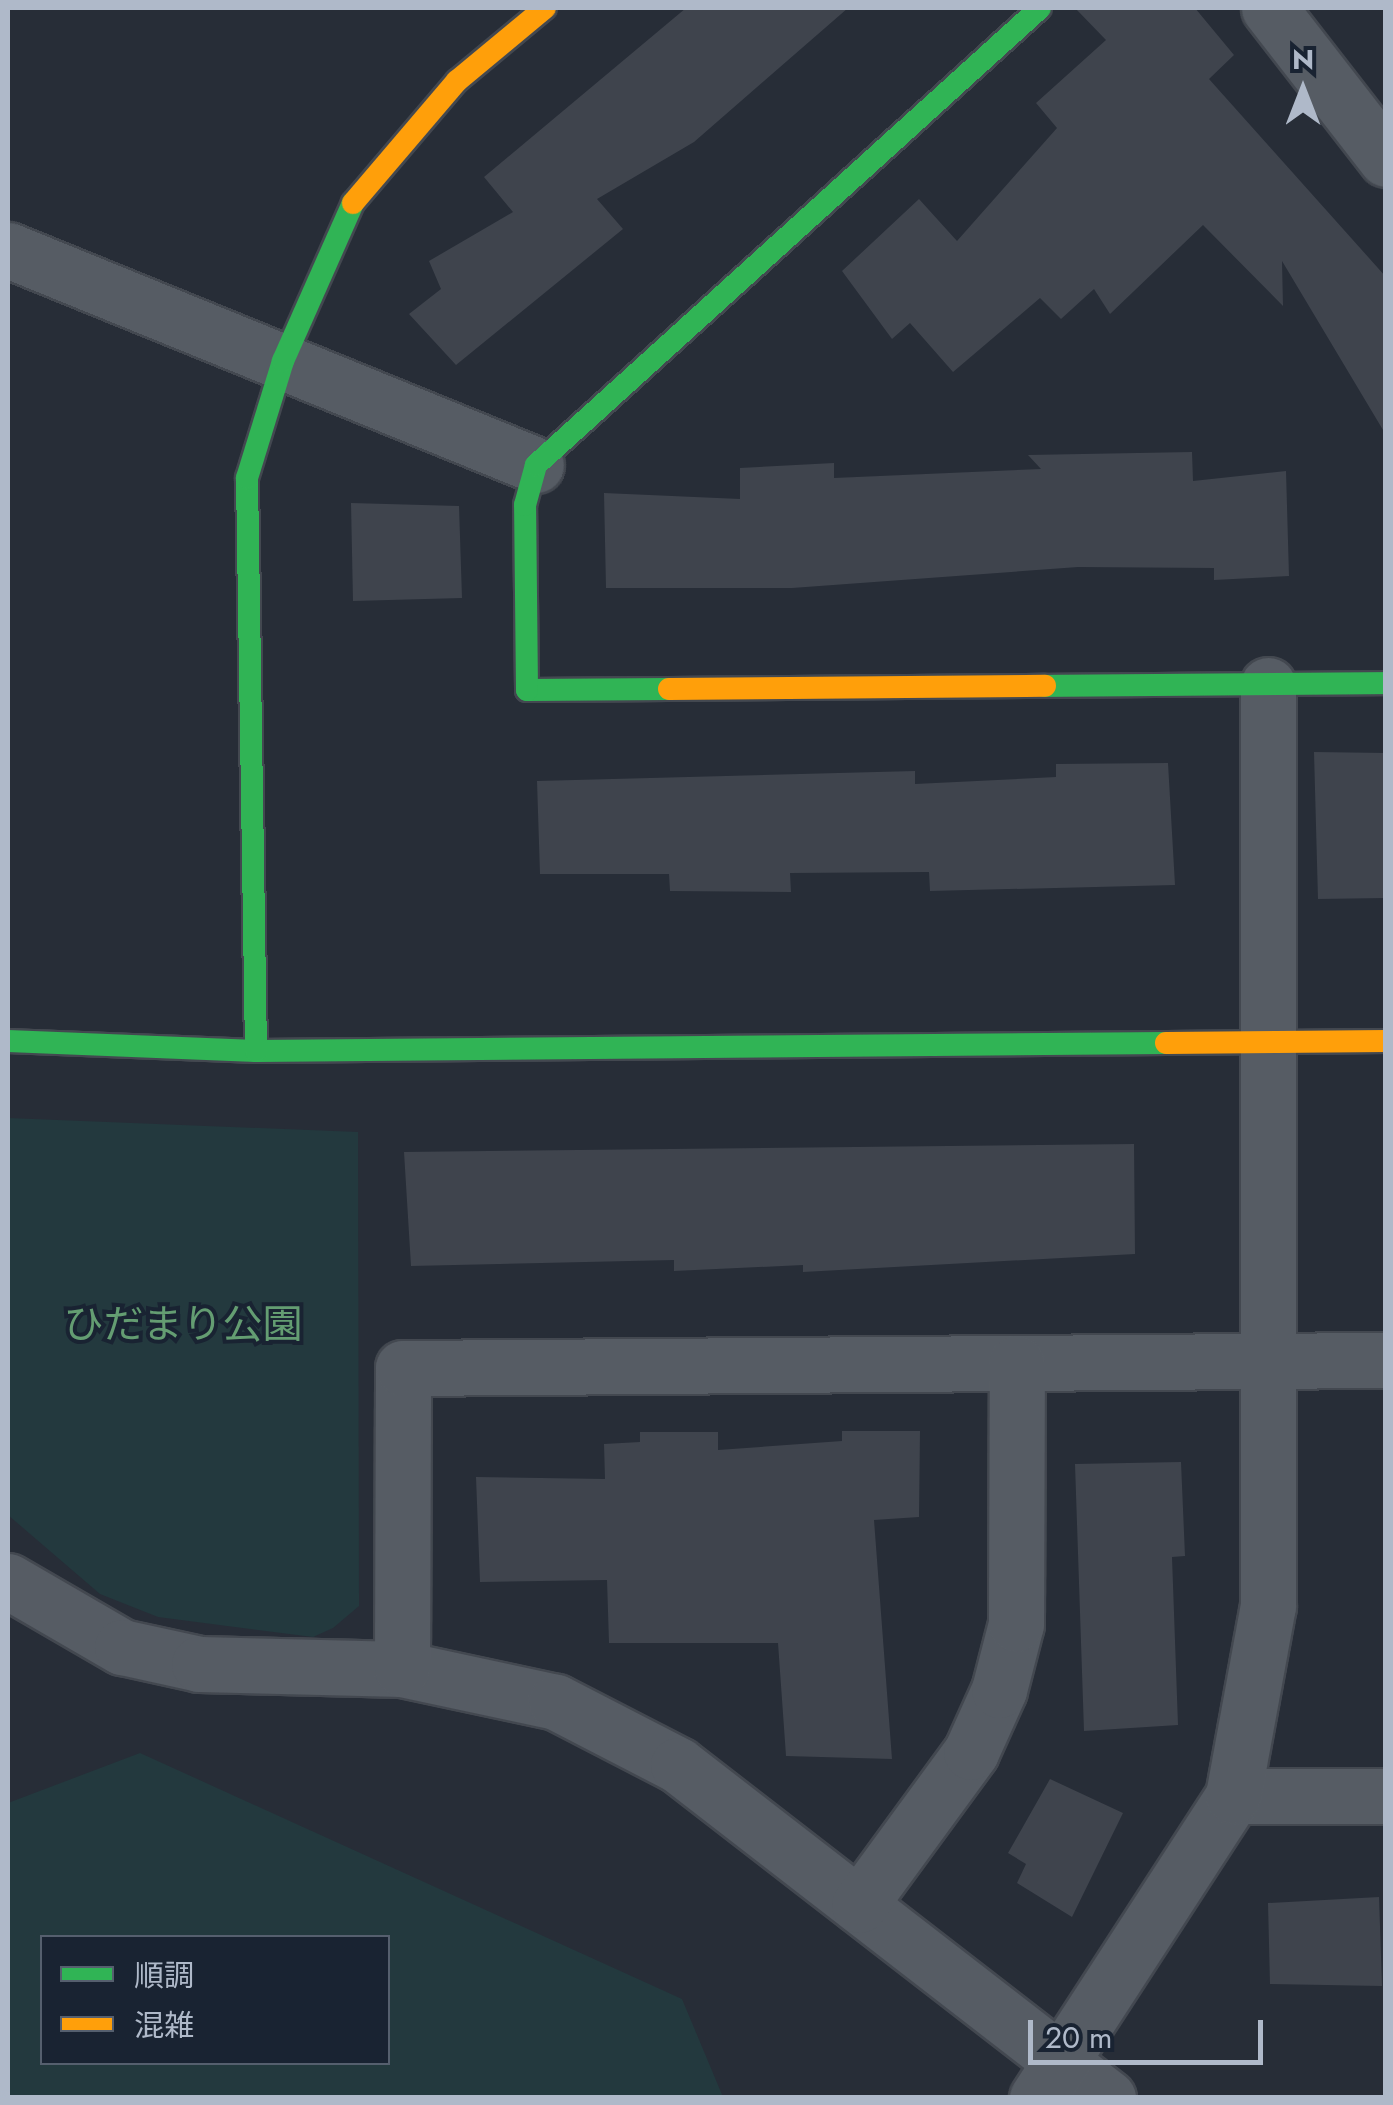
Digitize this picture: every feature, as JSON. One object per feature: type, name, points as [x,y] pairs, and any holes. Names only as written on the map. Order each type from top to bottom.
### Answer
[{"type":"street","points":[[256,1051],[247,478],[283,361],[355,199],[457,81],[545,8]]},
{"type":"street","points":[[1040,8],[536,464],[524,505],[527,690],[1386,684]]},
{"type":"street","points":[[1270,8],[1386,159]]},
{"type":"street","points":[[8,250],[536,464]]},
{"type":"street","points":[[1048,2080],[1233,1796],[1268,1606],[1268,685]]},
{"type":"street","points":[[8,1041],[256,1051],[1386,1041]]},
{"type":"street","points":[[402,1669],[403,1368],[1386,1360]]},
{"type":"street","points":[[859,1905],[971,1752],[999,1690],[1016,1624],[1017,1363]]},
{"type":"street","points":[[8,1581],[122,1647],[199,1664],[402,1669],[556,1702],[678,1765],[859,1905],[1048,2080],[1108,2098]]},
{"type":"street","points":[[1233,1796],[1386,1796]]},
{"type":"green space","name":"ひだまり公園","points":[[8,1118],[358,1132],[359,1606],[333,1628],[313,1637],[158,1617],[100,1594],[8,1515]]},
{"type":"green space","points":[[140,1753],[682,1999],[723,2097],[8,2097],[8,1803]]},
{"type":"building","points":[[686,8],[848,8],[694,142],[597,199],[623,229],[456,365],[409,314],[441,289],[429,261],[513,212],[484,177]]},
{"type":"building","points":[[1075,8],[1195,8],[1234,55],[1209,79],[1386,277],[1386,435],[1282,261],[1283,306],[1203,225],[1110,314],[1094,289],[1061,319],[1040,298],[953,372],[910,323],[892,339],[842,271],[919,199],[957,241],[1057,128],[1036,103],[1106,40]]},
{"type":"building","points":[[1192,452],[1193,481],[1286,471],[1289,576],[1214,580],[1214,568],[1078,567],[792,588],[606,588],[604,493],[740,499],[740,468],[834,463],[834,478],[1041,469],[1028,455]]},
{"type":"building","points":[[351,503],[459,506],[462,598],[353,601]]},
{"type":"building","points":[[1314,752],[1386,753],[1386,898],[1318,899]]},
{"type":"building","points":[[1168,763],[1175,885],[930,891],[929,872],[790,873],[791,892],[670,891],[669,874],[540,874],[537,781],[915,771],[915,784],[1056,777],[1056,764]]},
{"type":"building","points":[[1134,1144],[1135,1254],[803,1272],[803,1265],[674,1271],[674,1260],[411,1266],[404,1152]]},
{"type":"building","points":[[842,1431],[920,1431],[919,1517],[874,1520],[892,1759],[786,1756],[778,1643],[609,1643],[607,1580],[480,1582],[476,1477],[605,1479],[604,1444],[640,1442],[640,1432],[718,1432],[718,1450],[842,1441]]},
{"type":"building","points":[[1181,1462],[1185,1556],[1172,1557],[1178,1725],[1084,1731],[1075,1464]]},
{"type":"building","points":[[1050,1779],[1123,1813],[1072,1917],[1017,1883],[1026,1864],[1008,1853]]},
{"type":"building","points":[[1379,1897],[1382,1986],[1270,1984],[1268,1903]]},
{"type":"traffic: fast","points":[[669,689],[527,690],[525,505],[536,465],[1040,8]]},
{"type":"traffic: fast","points":[[256,1051],[247,478],[283,361],[353,203]]},
{"type":"traffic: fast","points":[[1045,686],[1386,683]]},
{"type":"traffic: fast","points":[[8,1041],[256,1051],[1166,1043]]},
{"type":"traffic: slow","points":[[353,203],[457,81],[545,8]]},
{"type":"traffic: slow","points":[[669,689],[1045,686]]},
{"type":"traffic: slow","points":[[1166,1043],[1386,1041]]}]
